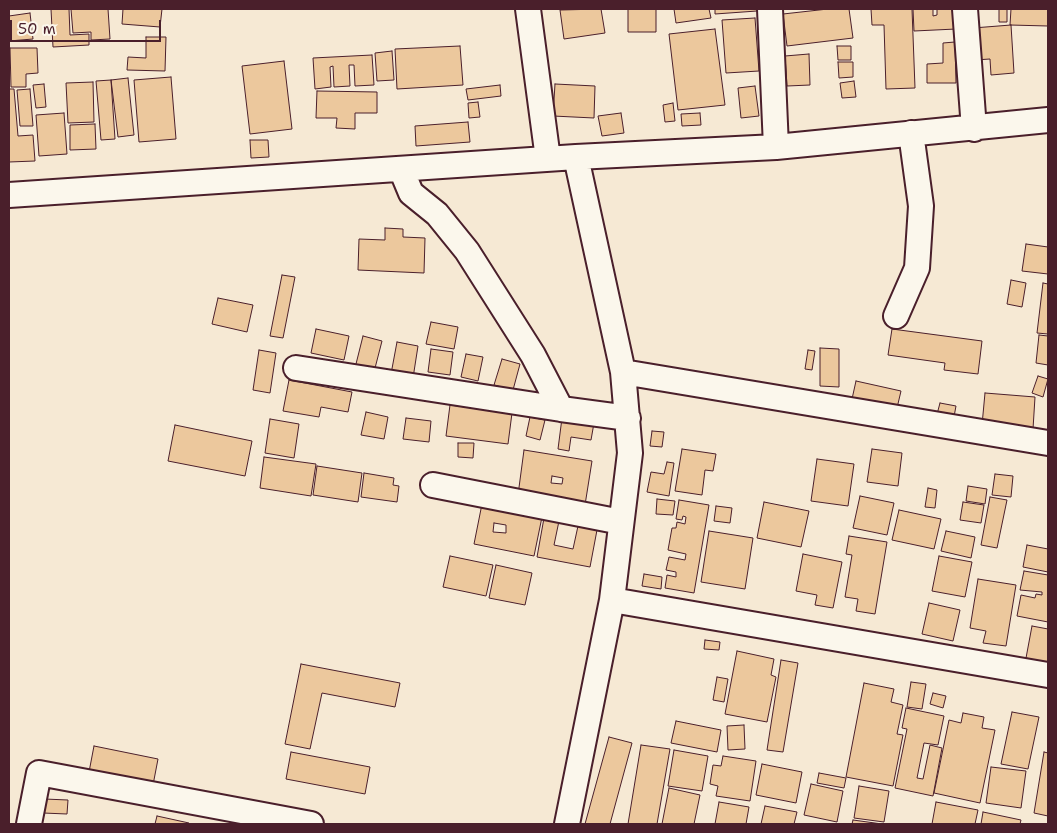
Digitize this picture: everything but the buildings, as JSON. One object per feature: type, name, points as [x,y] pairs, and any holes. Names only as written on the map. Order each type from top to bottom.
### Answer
[{"type":"street","points":[[528,9],[548,159]]},
{"type":"street","points":[[770,9],[776,147]]},
{"type":"street","points":[[965,9],[974,128]]},
{"type":"street","points":[[9,195],[576,157],[776,147],[1048,120]]},
{"type":"street","points":[[896,316],[917,268],[921,206],[911,133]]},
{"type":"street","points":[[567,824],[612,600],[630,453],[623,372],[576,157]]},
{"type":"street","points":[[400,169],[411,193],[437,214],[467,251],[533,355],[561,409]]},
{"type":"street","points":[[296,368],[628,418]]},
{"type":"street","points":[[623,372],[1048,444]]},
{"type":"street","points":[[432,485],[621,522]]},
{"type":"street","points":[[612,600],[1048,675]]},
{"type":"street","points":[[29,824],[39,773],[311,824]]}]
